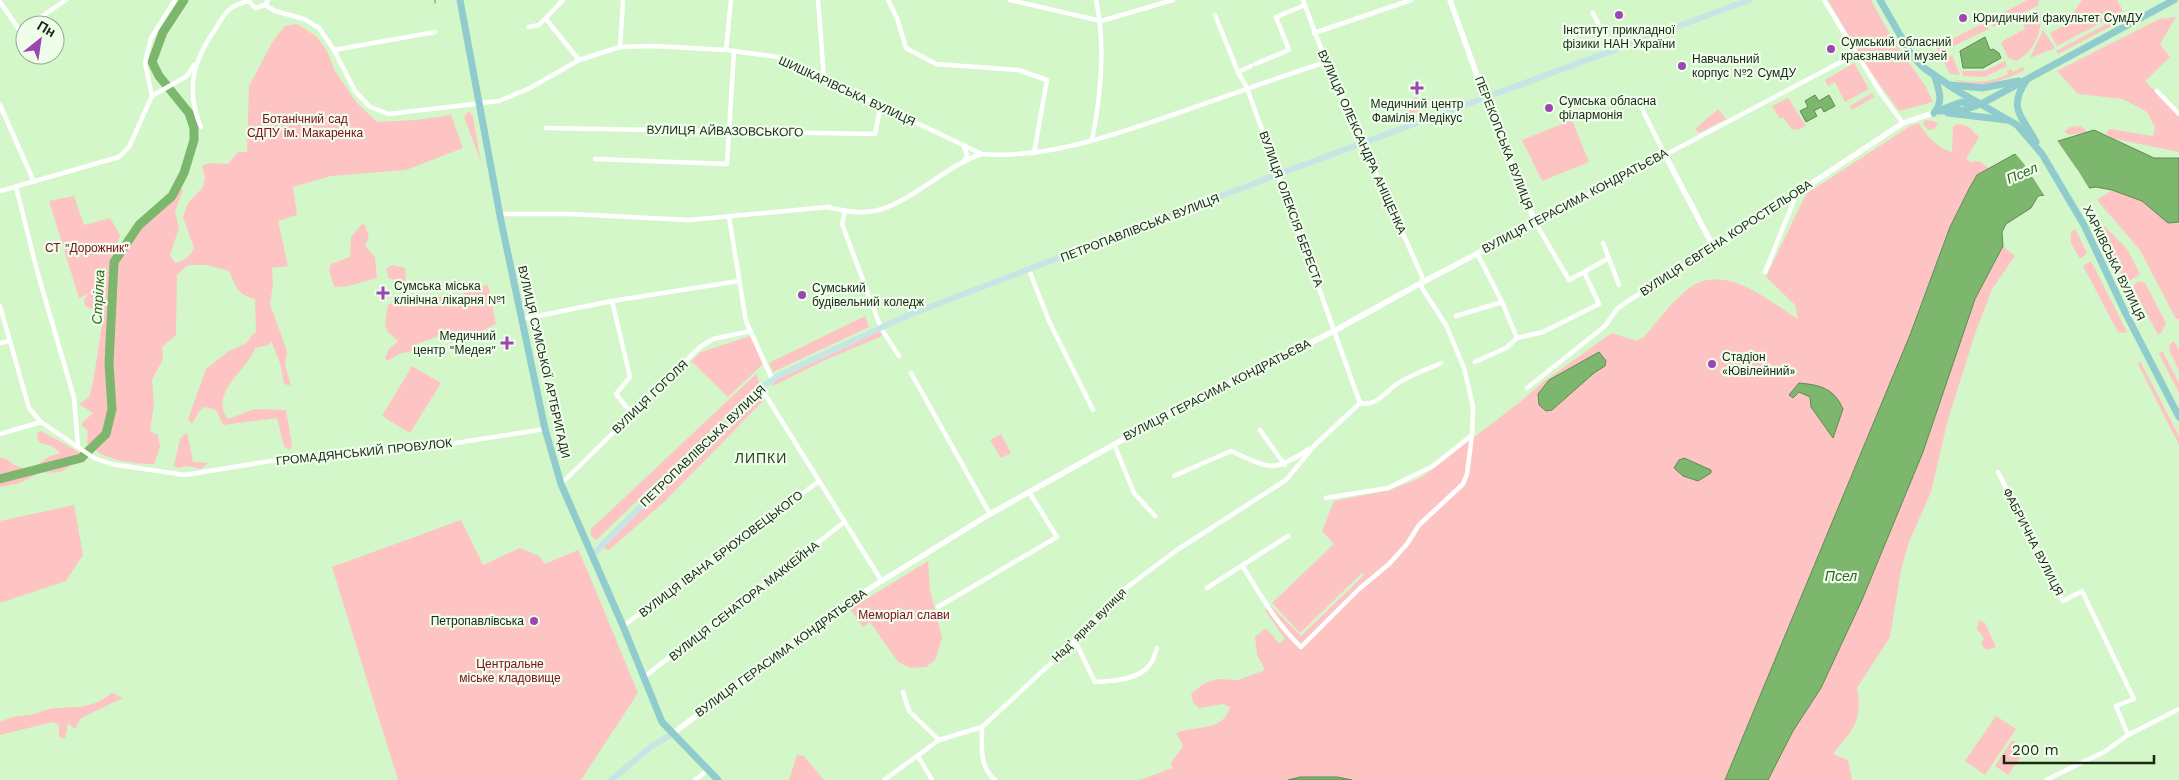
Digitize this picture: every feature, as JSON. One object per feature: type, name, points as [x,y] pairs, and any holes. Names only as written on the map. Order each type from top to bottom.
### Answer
[{"type":"main road","name":"ВУЛИЦЯ СУМСЬКОЇ АРТБРИГАДИ","points":[[460,0],[481,103],[500,214],[546,429],[561,484],[623,626],[662,722],[718,780]]},
{"type":"main road","name":"ПЕТРОПАВЛІВСЬКА ВУЛИЦЯ","points":[[592,555],[772,379],[906,316],[1279,174],[1749,0]]},
{"type":"main road","name":"ХАРКІВСЬКА ВУЛИЦЯ","points":[[1880,0],[1912,56],[1947,85],[2017,125],[2042,154],[2074,207],[2179,417]]},
{"type":"main road","points":[[1937,112],[1964,110],[1981,104],[2174,0]]},
{"type":"main road","points":[[1935,77],[1941,96],[1937,112]]},
{"type":"main road","points":[[1947,85],[1982,88],[2027,80]]},
{"type":"main road","points":[[2027,80],[2016,101],[2019,114],[2025,121],[2042,154]]},
{"type":"main road","points":[[1937,112],[2010,120]]},
{"type":"main road","name":"ВУЛИЦЯ ГЕРАСИМА КОНДРАТЬЄВА","points":[[611,780],[672,734]]},
{"type":"street","points":[[44,15],[66,0]]},
{"type":"street","points":[[0,190],[119,157],[129,147],[152,96],[145,63],[151,38],[175,0]]},
{"type":"street","points":[[152,96],[167,90],[186,76],[195,65],[204,45],[230,8],[248,0],[255,8],[267,2],[275,11],[312,22],[322,32],[334,50],[435,32]]},
{"type":"street","points":[[528,27],[539,25],[563,0]]},
{"type":"street","points":[[620,47],[622,0]]},
{"type":"street","points":[[726,50],[731,0]]},
{"type":"street","points":[[818,0],[824,78]]},
{"type":"street","points":[[888,0],[897,18],[906,48],[936,64],[1018,70],[1047,80],[1034,153]]},
{"type":"street","points":[[1010,0],[1101,21],[1174,0]]},
{"type":"street","points":[[1092,140],[1100,94],[1101,21],[1096,0]]},
{"type":"street","name":"ВУЛИЦЯ ОЛЕКСАНДРА АНІЩЕНКА","points":[[1243,567],[1267,605],[1301,647],[1359,589],[1389,564],[1407,544],[1419,525],[1463,484],[1468,474],[1473,406],[1464,368],[1446,325],[1422,288],[1422,276],[1326,62],[1302,0]]},
{"type":"street","points":[[1314,33],[1411,0]]},
{"type":"street","name":"ПЕРЕКОПСЬКА ВУЛИЦЯ","points":[[1450,0],[1485,98],[1535,222],[1569,280],[1584,272]]},
{"type":"street","points":[[1824,0],[1885,100],[1904,123]]},
{"type":"street","points":[[0,2],[15,23]]},
{"type":"street","points":[[1238,72],[1289,50],[1276,17],[1303,6]]},
{"type":"street","points":[[1593,13],[1612,51]]},
{"type":"street","name":"ВУЛИЦЯ ОЛЕКСІЯ БЕРЕСТА","points":[[1215,15],[1238,72],[1248,88],[1360,404]]},
{"type":"street","points":[[546,19],[579,60]]},
{"type":"street","name":"ШИШКАРІВСЬКА ВУЛИЦЯ","points":[[334,50],[354,91],[363,101],[380,112],[400,114],[507,98],[530,88],[579,60],[620,47],[652,46],[726,50],[778,57],[982,154],[1034,153],[1092,140],[1326,62]]},
{"type":"street","points":[[594,159],[727,164],[734,51]]},
{"type":"street","name":"ВУЛИЦЯ ГЕРАСИМА КОНДРАТЬЄВА","points":[[672,734],[815,626],[881,580],[990,514],[1114,444],[1334,331],[1535,222],[1665,155],[1670,150],[1856,54]]},
{"type":"street","points":[[195,65],[192,90],[194,108],[201,127]]},
{"type":"street","points":[[2157,90],[2179,114]]},
{"type":"street","points":[[0,105],[34,182]]},
{"type":"street","name":"ВУЛИЦЯ АЙВАЗОВСЬКОГО","points":[[546,128],[875,134],[881,105]]},
{"type":"street","points":[[1642,109],[1714,248]]},
{"type":"street","name":"ВУЛИЦЯ ЄВГЕНА КОРОСТЕЛЬОВА","points":[[1527,388],[1606,326],[1617,309],[1714,248],[1904,123],[1937,112]]},
{"type":"street","points":[[964,145],[967,152],[964,162]]},
{"type":"street","points":[[500,214],[570,214],[689,220],[828,207],[845,211],[874,211],[899,201],[964,162],[982,154]]},
{"type":"street","points":[[16,187],[38,274],[74,398],[78,446]]},
{"type":"street","points":[[1765,272],[1798,193]]},
{"type":"street","points":[[845,211],[842,224],[881,328],[899,356]]},
{"type":"street","points":[[729,217],[746,322],[772,379]]},
{"type":"street","points":[[1603,244],[1619,285]]},
{"type":"street","points":[[1477,253],[1502,302],[1516,338]]},
{"type":"street","points":[[1475,362],[1506,348],[1516,338],[1544,332],[1599,304],[1584,272],[1609,258]]},
{"type":"street","points":[[1029,270],[1049,321],[1093,410]]},
{"type":"street","points":[[523,319],[612,301],[739,281]]},
{"type":"street","points":[[612,301],[630,377],[616,394],[632,413]]},
{"type":"street","points":[[1456,316],[1502,302]]},
{"type":"street","points":[[0,306],[29,408],[41,422],[0,434]]},
{"type":"street","name":"ВУЛИЦЯ ГОГОЛЯ","points":[[561,484],[700,347],[713,339],[751,332]]},
{"type":"street","points":[[0,343],[9,341]]},
{"type":"street","points":[[1360,404],[1366,405],[1382,398],[1394,386],[1441,363]]},
{"type":"street","points":[[911,373],[990,514]]},
{"type":"street","points":[[761,388],[881,580]]},
{"type":"street","name":"Надʼярна вулиця","points":[[884,780],[939,740],[982,727],[1075,641],[1118,594],[1177,550],[1286,480],[1314,446],[1360,404]]},
{"type":"street","name":"ГРОМАДЯНСЬКИЙ ПРОВУЛОК","points":[[41,422],[94,458],[111,464],[185,474],[295,457],[326,457],[349,451],[411,450],[546,429]]},
{"type":"street","points":[[1260,430],[1285,465]]},
{"type":"street","points":[[1326,498],[1388,488],[1433,466],[1472,435]]},
{"type":"street","points":[[1114,444],[1134,494],[1155,516]]},
{"type":"street","name":"Надʼярна вулиця","points":[[1285,465],[1314,446]]},
{"type":"street","points":[[1174,476],[1231,451],[1263,466],[1285,465]]},
{"type":"street","name":"ФАБРИЧНА ВУЛИЦЯ","points":[[1998,472],[2064,601],[2082,591],[2134,699],[2116,706],[2128,735]]},
{"type":"street","name":"ВУЛИЦЯ ІВАНА БРЮХОВЕЦЬКОГО","points":[[623,626],[818,482]]},
{"type":"street","points":[[938,607],[1057,537],[1029,492]]},
{"type":"street","name":"ВУЛИЦЯ СЕНАТОРА МАККЕЙНА","points":[[644,677],[844,523]]},
{"type":"street","points":[[1207,588],[1243,567],[1288,536]]},
{"type":"street","points":[[1075,641],[1095,682],[1117,681],[1139,673],[1150,665],[1157,648]]},
{"type":"street","points":[[903,692],[909,710],[939,740]]},
{"type":"street","points":[[2046,780],[2104,752],[2128,735],[2179,709]]},
{"type":"street","points":[[982,727],[983,759],[986,771],[995,780]]},
{"type":"street","points":[[918,756],[932,780]]},
{"type":"street","points":[[695,780],[708,770]]},
{"type":"green space","points":[[1828,0],[1871,0],[1893,40],[1926,87],[1933,102],[1899,111],[1865,64]]},
{"type":"green space","points":[[2027,0],[2039,0],[2038,6],[1993,27],[1989,20]]},
{"type":"green space","points":[[2082,0],[2117,0],[2123,11],[2057,46],[2050,33],[2065,25]]},
{"type":"green space","points":[[2040,12],[2040,27],[2032,47],[2016,61],[2008,58],[2001,42],[2025,29],[2022,19]]},
{"type":"green space","points":[[2125,14],[2127,18],[2058,54],[2056,51]]},
{"type":"green space","points":[[2176,17],[2160,44],[2170,57],[2145,81],[2179,116],[2179,152],[2111,138],[2106,133],[2109,129],[2153,136],[2155,127],[2147,112],[2123,99],[2078,94],[2057,71],[2159,19]]},
{"type":"green space","points":[[1986,22],[1989,29],[1939,53],[1935,47]]},
{"type":"green space","points":[[297,24],[316,36],[327,51],[335,71],[357,103],[377,122],[416,120],[451,115],[463,148],[406,170],[331,176],[293,187],[297,215],[278,221],[288,266],[272,268],[273,284],[270,304],[287,351],[285,365],[291,386],[284,384],[280,363],[271,341],[269,345],[255,348],[231,382],[223,400],[223,409],[228,419],[255,409],[286,410],[292,444],[290,450],[284,446],[277,418],[223,425],[216,410],[205,407],[200,410],[192,424],[188,419],[206,369],[229,351],[247,343],[256,332],[255,299],[241,292],[229,271],[207,265],[188,265],[177,275],[176,335],[162,347],[163,359],[152,380],[154,403],[150,431],[158,435],[160,447],[154,464],[127,462],[100,453],[87,443],[88,431],[82,426],[82,423],[93,413],[79,404],[89,397],[93,382],[102,325],[101,320],[98,313],[85,306],[84,300],[89,294],[79,298],[49,201],[74,196],[84,225],[110,218],[120,235],[115,253],[146,215],[157,208],[177,188],[183,190],[175,211],[179,228],[170,255],[175,263],[186,258],[194,248],[183,217],[188,203],[203,187],[205,178],[202,166],[210,163],[228,164],[238,152],[247,152],[249,86],[273,41],[285,26]]},
{"type":"green space","points":[[2043,30],[2055,48],[2030,58]]},
{"type":"green space","points":[[1952,55],[1960,75],[1950,74],[1943,60]]},
{"type":"green space","points":[[2005,61],[2007,66],[1985,77],[1963,76],[1962,71],[1985,71]]},
{"type":"green space","points":[[1854,63],[1869,89],[1845,102],[1835,82],[1828,86],[1825,80]]},
{"type":"green space","points":[[2023,67],[2025,70],[1990,83],[1972,84],[1953,79],[1967,82],[1988,81],[2008,74],[2007,71],[2011,69],[2013,72]]},
{"type":"green space","points":[[1872,93],[1874,97],[1852,110],[1850,106]]},
{"type":"green space","points":[[1416,97],[1421,110],[1408,115],[1403,102]]},
{"type":"green space","points":[[1788,98],[1806,126],[1792,130],[1783,117],[1780,119],[1772,106]]},
{"type":"green space","points":[[1718,109],[1726,119],[1699,133],[1695,129]]},
{"type":"green space","points":[[470,112],[473,117],[481,162],[464,117]]},
{"type":"green space","points":[[1572,120],[1589,162],[1542,181],[1522,140]]},
{"type":"green space","points":[[1925,120],[1934,121],[1938,124],[1934,129],[1928,130],[1923,124]]},
{"type":"green space","points":[[1919,123],[1932,141],[1941,148],[1952,152],[1953,126],[1960,124],[1969,127],[1979,137],[1966,159],[1971,162],[1979,161],[1990,169],[1977,175],[1950,227],[1910,335],[1725,780],[1352,780],[1320,777],[1288,780],[1140,780],[1172,768],[1171,763],[1183,746],[1176,733],[1215,725],[1226,715],[1230,707],[1223,704],[1199,708],[1193,702],[1191,694],[1203,684],[1216,679],[1238,680],[1265,670],[1257,655],[1255,637],[1265,629],[1280,643],[1285,639],[1265,610],[1270,605],[1301,636],[1364,575],[1362,573],[1300,633],[1272,603],[1334,544],[1322,531],[1334,501],[1390,490],[1422,477],[1520,402],[1543,382],[1612,333],[1636,341],[1644,337],[1676,300],[1688,289],[1702,281],[1716,279],[1745,286],[1798,319],[1795,305],[1766,277],[1806,194],[1910,126]]},
{"type":"green space","points":[[2081,126],[2087,132],[2069,135],[2064,132],[2070,127]]},
{"type":"green space","points":[[2112,190],[2142,201],[2168,223],[2179,222],[2179,319],[2176,319],[2140,250],[2097,200]]},
{"type":"green space","points":[[2089,211],[2127,249],[2140,274],[2126,283]]},
{"type":"green space","points":[[362,224],[365,225],[369,237],[365,246],[375,257],[377,278],[348,286],[334,287],[329,270],[331,264],[350,257],[351,237]]},
{"type":"green space","points":[[2075,229],[2087,253],[2080,259],[2071,243],[2071,232]]},
{"type":"green space","points":[[2003,246],[2015,256],[1992,289],[1977,328],[1948,419],[1931,492],[1909,542],[1901,570],[1890,637],[1857,688],[1859,709],[1855,724],[1833,754],[1848,760],[1852,780],[1768,780],[1793,731],[1821,688],[1861,600],[1923,452],[1975,299]]},
{"type":"green space","points":[[2091,261],[2127,332],[2118,332],[2083,266]]},
{"type":"green space","points":[[392,265],[405,268],[406,281],[400,282],[389,278],[386,269]]},
{"type":"green space","points":[[2138,281],[2145,283],[2166,323],[2162,332],[2158,335],[2134,289],[2134,285]]},
{"type":"green space","points":[[488,285],[496,324],[478,333],[448,339],[439,336],[417,344],[410,352],[401,353],[387,361],[385,358],[389,349],[398,341],[388,332],[385,325],[388,304],[399,303],[403,306],[411,307],[420,301],[447,295],[453,301],[456,309],[465,291]]},
{"type":"green space","points":[[865,316],[869,327],[773,372],[769,363]]},
{"type":"green space","points":[[880,331],[882,336],[823,361],[773,386],[771,382]]},
{"type":"green space","points":[[750,336],[764,363],[728,397],[691,361],[701,352]]},
{"type":"green space","points":[[2174,341],[2179,350],[2179,371],[2169,350],[2170,344]]},
{"type":"green space","points":[[2163,352],[2179,383],[2179,393],[2159,354]]},
{"type":"green space","points":[[2140,361],[2179,436],[2179,445],[2138,364]]},
{"type":"green space","points":[[412,366],[441,383],[410,433],[382,416]]},
{"type":"green space","points":[[756,374],[760,384],[596,540],[591,536],[591,529]]},
{"type":"green space","points":[[758,396],[764,400],[664,502],[609,550],[604,548],[603,546]]},
{"type":"green space","points":[[41,431],[86,456],[85,462],[71,465],[61,472],[39,473],[20,483],[0,487],[0,458],[5,458],[22,468],[31,468],[50,456],[60,453],[52,446],[40,443],[37,438],[38,432]]},
{"type":"green space","points":[[187,432],[193,462],[208,463],[201,469],[187,466],[178,468],[174,466],[180,439]]},
{"type":"green space","points":[[1001,434],[1011,453],[1001,458],[990,440]]},
{"type":"green space","points":[[74,505],[83,555],[66,581],[0,603],[0,521]]},
{"type":"green space","name":"Центральне міське кладовище","points":[[461,520],[483,565],[520,548],[539,556],[545,564],[578,550],[586,567],[638,693],[581,780],[398,780],[332,567]]},
{"type":"green space","name":"Меморіал слави","points":[[928,561],[930,590],[942,638],[935,660],[926,667],[911,668],[898,662],[870,622],[863,627],[850,609]]},
{"type":"green space","points":[[1979,620],[1985,623],[1996,647],[1986,650],[1981,644],[1984,638],[1977,629]]},
{"type":"green space","points":[[112,693],[123,698],[81,718],[75,729],[68,723],[65,739],[59,737],[59,725],[53,722],[0,735],[0,722],[8,719],[49,709],[82,707],[95,703]]},
{"type":"green space","points":[[1996,716],[2016,729],[1985,775],[1965,761]]},
{"type":"green space","points":[[2012,740],[2026,749],[2008,775],[1995,766]]},
{"type":"green space","points":[[797,755],[804,756],[824,780],[789,780]]},
{"type":"water","points":[[1985,37],[1990,50],[1993,49],[1999,53],[2001,58],[1983,68],[1963,68],[1960,51]]},
{"type":"water","points":[[1815,95],[1819,101],[1829,95],[1835,106],[1824,112],[1821,107],[1814,111],[1817,116],[1806,122],[1800,111],[1808,107],[1805,101]]},
{"type":"water","name":"Псел","points":[[2094,130],[2154,158],[2179,158],[2179,222],[2168,223],[2142,201],[2112,190],[2096,187],[2038,196],[2031,208],[2006,224],[2002,232],[2003,246],[1975,299],[1923,452],[1862,600],[1821,688],[1793,731],[1768,780],[1725,780],[1910,335],[1950,227],[1970,187],[1977,175],[2013,155]]},
{"type":"water","points":[[1599,352],[1606,361],[1605,366],[1594,373],[1552,410],[1546,411],[1539,405],[1538,394],[1549,380]]},
{"type":"water","points":[[1799,383],[1825,389],[1831,392],[1839,402],[1843,409],[1833,438],[1811,407],[1810,397],[1799,392],[1793,398],[1789,395]]},
{"type":"water","points":[[1684,458],[1711,470],[1711,473],[1698,481],[1683,476],[1674,468],[1679,460]]},
{"type":"water","points":[[1300,777],[1337,777],[1352,780],[1288,780]]},
{"type":"pier","points":[[2056,139],[2090,190],[2046,198],[2014,152]]},
{"type":"waterway","name":"Стрілка","points":[[0,479],[81,458],[106,434],[112,409],[109,363],[114,262],[139,225],[172,196],[184,173],[194,140],[194,128],[189,113],[159,76],[152,62],[163,32],[184,0]]},
{"type":"place","name":"Інститут прикладної фізики НАН України","points":[[1619,15]]},
{"type":"place","name":"Юридичний факультет СумДУ","points":[[1963,18]]},
{"type":"place","name":"Сумський обласний краєзнавчий музей","points":[[1831,49]]},
{"type":"place","name":"Навчальний корпус №2 СумДУ","points":[[1682,66]]},
{"type":"place","name":"Медичний центр Фамілія Медікус","points":[[1417,88]]},
{"type":"place","name":"Сумська обласна філармонія","points":[[1549,108]]},
{"type":"place","name":"Сумська міська клінічна лікарня №1","points":[[383,293]]},
{"type":"place","name":"Сумський будівельний коледж","points":[[802,295]]},
{"type":"place","name":"Медичний центр \"Медея\"","points":[[507,343]]},
{"type":"place","name":"Стадіон «Ювілейний»","points":[[1712,364]]},
{"type":"place","name":"Петропавлівська","points":[[534,621]]},
{"type":"district","name":"ЛИПКИ","points":[[761,458]]},
{"type":"park label","name":"Ботанічний сад СДПУ ім. Макаренка","points":[[305,126]]},
{"type":"park label","name":"СТ \"Дорожник\"","points":[[87,248]]}]
